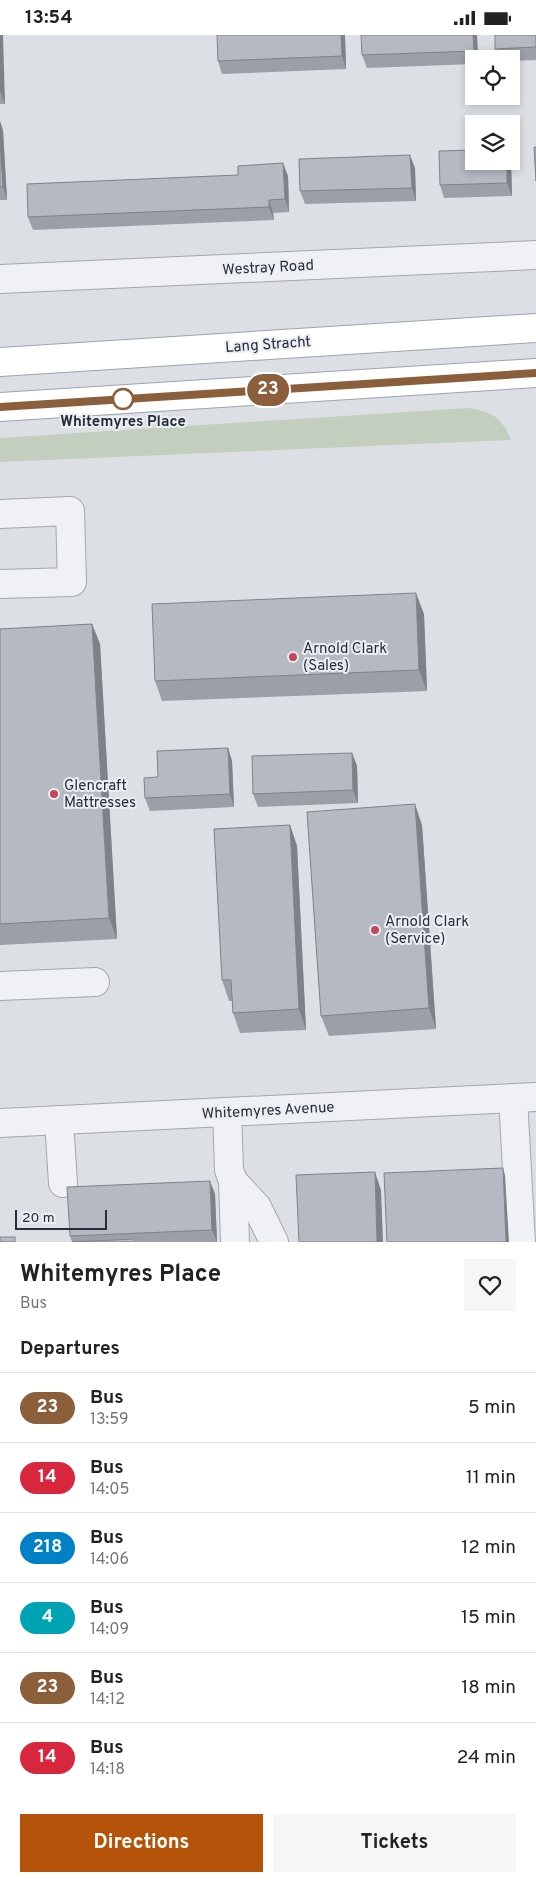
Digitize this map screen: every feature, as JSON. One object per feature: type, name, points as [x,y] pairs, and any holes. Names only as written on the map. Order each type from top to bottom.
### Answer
[{"type":"main road","name":"Lang Stracht","points":[[0,362],[536,333]]},
{"type":"main road","points":[[0,407],[536,373]]},
{"type":"street","name":"Westray Road","points":[[0,279],[536,255]]},
{"type":"street","points":[[0,515],[70,511],[72,582],[0,584]]},
{"type":"street","points":[[0,986],[95,982]]},
{"type":"street","points":[[521,1242],[524,1098]]},
{"type":"street","name":"Whitemyres Avenue","points":[[0,1123],[524,1098]]},
{"type":"street","points":[[227,1112],[229,1170],[233,1181],[235,1242]]},
{"type":"street","points":[[59,1120],[64,1183]]},
{"type":"street","points":[[233,1181],[257,1207],[274,1242]]},
{"type":"green space","points":[[468,408],[484,411],[495,417],[504,426],[511,440],[0,462],[0,438]]},
{"type":"building","points":[[217,35],[341,35],[342,56],[218,61]]},
{"type":"building","points":[[361,35],[473,35],[474,50],[362,55]]},
{"type":"building","points":[[495,35],[536,35],[536,47],[495,49]]},
{"type":"building","points":[[0,140],[3,187],[0,187]]},
{"type":"building","points":[[534,147],[536,147],[536,181]]},
{"type":"building","points":[[465,150],[465,170],[507,170],[507,183],[440,185],[439,151]]},
{"type":"building","points":[[410,155],[412,188],[300,191],[299,159]]},
{"type":"building","points":[[283,163],[285,199],[269,200],[269,207],[28,217],[27,184],[238,175],[238,166]]},
{"type":"building","name":"Arnold Clark (Sales)","points":[[416,593],[419,670],[155,681],[152,604]]},
{"type":"building","name":"Glencraft Mattresses","points":[[92,624],[109,918],[0,924],[0,629]]},
{"type":"building","points":[[228,748],[230,794],[145,798],[144,778],[158,777],[157,751]]},
{"type":"building","points":[[352,753],[353,790],[253,794],[252,756]]},
{"type":"building","name":"Arnold Clark (Service)","points":[[415,804],[429,1008],[321,1016],[307,812]]},
{"type":"building","points":[[290,825],[299,1009],[233,1013],[231,980],[222,980],[214,829]]},
{"type":"building","points":[[503,1168],[506,1242],[387,1242],[384,1173]]},
{"type":"building","points":[[375,1172],[377,1242],[299,1242],[296,1175]]},
{"type":"building","points":[[210,1181],[212,1230],[70,1236],[67,1187]]},
{"type":"building","points":[[0,1237],[15,1237],[15,1242],[0,1242]]},
{"type":"building","points":[[134,1239],[134,1242],[72,1242]]},
{"type":"bus line","name":"23","points":[[0,407],[536,373]]},
{"type":"place","name":"Whitemyres Place","points":[[123,399]]},
{"type":"place","name":"Arnold Clark (Sales)","points":[[293,657]]},
{"type":"place","name":"Glencraft Mattresses","points":[[54,794]]},
{"type":"place","name":"Arnold Clark (Service)","points":[[375,930]]}]
